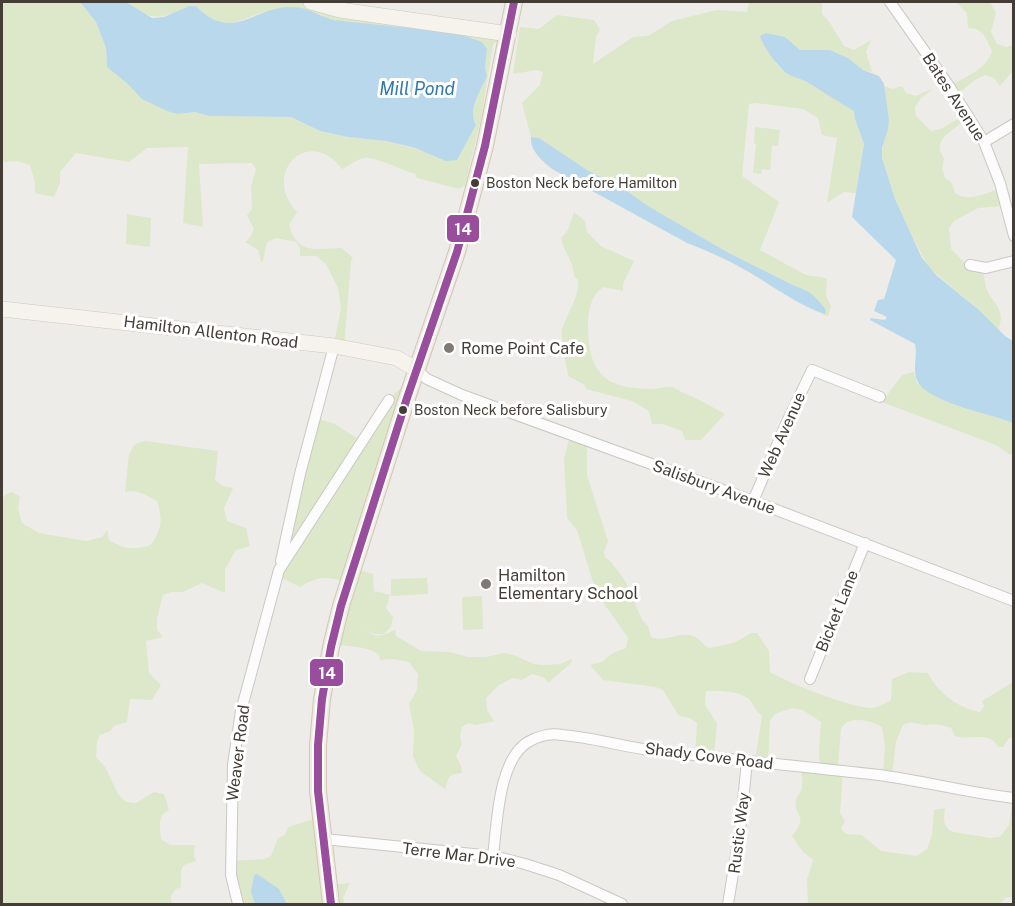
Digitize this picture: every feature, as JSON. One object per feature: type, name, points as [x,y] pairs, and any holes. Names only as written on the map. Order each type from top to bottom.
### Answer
[{"type":"main road","points":[[331,904],[318,791],[318,745],[322,699],[331,647],[341,606],[457,252],[485,146],[514,2]]},
{"type":"street","points":[[312,2],[327,4],[340,10],[400,20],[509,34]]},
{"type":"street","name":"Bates Avenue","points":[[890,2],[949,86],[984,142],[1000,183],[1014,236]]},
{"type":"street","points":[[984,142],[1014,124]]},
{"type":"street","points":[[970,265],[986,268],[1014,261]]},
{"type":"street","name":"Hamilton Allenton Road","points":[[2,309],[334,346],[397,358],[417,370]]},
{"type":"street","name":"Weaver Road","points":[[238,904],[231,875],[233,765],[241,711],[279,570],[300,474],[334,346]]},
{"type":"street","name":"Salisbury Avenue","points":[[417,370],[427,380],[462,395],[753,501],[1014,601]]},
{"type":"street","name":"Web Avenue","points":[[753,501],[812,370],[822,372],[880,397]]},
{"type":"street","name":"Weaver Road","points":[[279,570],[389,400]]},
{"type":"street","name":"Bicket Lane","points":[[810,679],[865,543]]},
{"type":"street","name":"Shady Cove Road","points":[[493,856],[498,815],[508,767],[515,754],[525,743],[538,736],[561,734],[641,748],[881,776],[1014,798]]},
{"type":"street","name":"Rustic Way","points":[[728,904],[740,831],[747,761]]},
{"type":"street","name":"Terre Mar Drive","points":[[324,839],[493,856],[559,875],[622,904]]},
{"type":"green space","points":[[2,2],[80,2],[96,22],[106,48],[107,67],[129,84],[143,99],[178,114],[195,112],[209,116],[291,117],[320,131],[386,141],[457,160],[476,125],[474,106],[487,76],[485,68],[487,49],[333,20],[304,9],[266,12],[228,23],[219,22],[196,6],[156,17],[139,11],[126,2],[328,2],[502,35],[493,45],[481,119],[465,185],[459,189],[417,178],[415,174],[369,158],[359,160],[342,169],[329,156],[315,152],[303,153],[293,160],[286,170],[284,183],[287,198],[297,212],[289,225],[297,242],[316,249],[342,248],[353,258],[344,348],[333,347],[341,309],[338,288],[326,264],[316,256],[300,256],[300,248],[296,242],[276,238],[267,242],[261,262],[258,250],[245,242],[254,229],[247,215],[252,209],[251,187],[256,169],[252,163],[199,164],[203,227],[183,223],[188,147],[147,148],[129,162],[76,153],[60,172],[60,183],[54,197],[35,193],[35,182],[30,165],[17,161],[4,162],[2,155]]},
{"type":"green space","points":[[749,2],[822,2],[822,14],[844,46],[854,50],[871,40],[866,52],[872,72],[863,70],[848,58],[830,50],[800,50],[785,37],[762,42],[776,64],[788,74],[808,82],[854,111],[864,144],[856,193],[844,192],[827,203],[837,138],[822,135],[818,118],[803,109],[749,104],[742,176],[779,202],[760,250],[806,275],[827,278],[826,296],[831,306],[828,316],[820,313],[825,314],[805,289],[727,252],[648,206],[624,189],[587,170],[539,138],[531,137],[522,103],[540,85],[543,72],[536,70],[513,74],[520,27],[539,29],[557,15],[594,20],[600,30],[596,37],[593,64],[633,37],[648,36],[672,21],[717,10],[747,12]]},
{"type":"green space","points":[[956,2],[990,2],[996,13],[991,32],[997,44],[1006,47],[1013,45],[1013,71],[1000,86],[994,78],[985,75],[956,95],[950,86],[980,68],[992,51],[981,32],[968,28],[967,13]]},
{"type":"green space","points":[[884,86],[893,89],[902,86],[906,93],[916,96],[934,88],[920,99],[915,107],[916,116],[931,131],[941,129],[966,114],[967,119],[942,140],[940,146],[940,152],[944,158],[942,169],[945,178],[952,183],[955,193],[972,197],[1001,188],[1003,206],[978,208],[954,221],[949,228],[951,249],[972,270],[983,271],[987,290],[1000,313],[998,330],[979,310],[928,267],[906,224],[882,158]]},
{"type":"green space","points":[[755,127],[780,130],[778,146],[772,146],[770,170],[762,169],[761,174],[753,173]]},
{"type":"green space","points":[[574,212],[585,221],[587,232],[601,246],[634,261],[623,284],[623,291],[603,287],[595,295],[591,305],[588,322],[589,344],[597,368],[612,382],[637,388],[672,387],[725,414],[701,440],[685,440],[682,431],[663,424],[652,424],[649,411],[632,401],[586,389],[585,385],[568,376],[562,329],[575,298],[578,280],[574,276],[561,238],[568,230]]},
{"type":"green space","points":[[127,214],[151,218],[150,247],[126,244]]},
{"type":"green space","points":[[914,372],[917,383],[940,399],[1013,423],[1013,455],[996,445],[882,402],[902,375]]},
{"type":"green space","points":[[406,383],[360,570],[373,574],[374,594],[375,591],[390,595],[386,608],[393,617],[391,627],[384,634],[374,634],[366,630],[373,635],[380,636],[395,629],[396,636],[421,651],[450,652],[468,657],[486,657],[504,653],[534,664],[544,665],[560,664],[572,659],[571,663],[548,683],[545,678],[532,674],[522,680],[513,678],[499,685],[486,698],[487,710],[494,721],[477,725],[468,723],[462,727],[460,736],[462,744],[456,756],[462,773],[449,777],[445,789],[420,771],[413,756],[414,730],[409,704],[417,690],[418,674],[409,662],[393,659],[380,660],[379,655],[369,650],[332,643],[343,581],[321,578],[300,587],[276,575],[317,418],[335,424],[361,441],[390,398]]},
{"type":"green space","points":[[570,437],[587,444],[587,475],[608,541],[604,552],[605,557],[626,582],[642,620],[648,626],[651,637],[662,639],[688,635],[695,637],[709,648],[734,643],[751,633],[757,633],[769,651],[770,672],[821,694],[863,707],[873,708],[891,700],[892,679],[909,672],[928,673],[937,687],[949,698],[964,707],[980,712],[984,706],[982,701],[1013,682],[1013,737],[1008,739],[1003,747],[998,747],[990,739],[984,737],[955,736],[951,728],[942,725],[906,724],[903,725],[896,742],[892,776],[883,774],[885,747],[882,727],[872,722],[854,720],[841,729],[838,768],[843,772],[840,813],[845,821],[841,829],[846,834],[862,835],[881,851],[917,856],[927,849],[932,835],[934,810],[945,808],[945,825],[949,830],[991,838],[1000,837],[1009,825],[1013,797],[1013,897],[1005,898],[1000,904],[808,904],[807,880],[813,860],[803,852],[792,836],[800,823],[796,806],[802,789],[801,767],[820,767],[821,722],[803,710],[792,708],[775,714],[770,721],[768,762],[755,761],[762,716],[750,700],[740,694],[706,691],[705,705],[717,723],[714,756],[695,754],[697,723],[690,718],[679,716],[663,690],[656,687],[603,680],[590,665],[602,662],[613,653],[626,648],[628,638],[605,605],[592,579],[577,530],[567,518],[564,458]]},
{"type":"green space","points":[[145,441],[218,451],[215,480],[223,486],[233,488],[224,508],[227,521],[246,528],[250,546],[236,550],[225,569],[225,593],[202,583],[183,592],[163,595],[157,618],[157,630],[163,637],[146,641],[149,673],[161,685],[152,700],[130,699],[127,722],[114,726],[110,731],[100,735],[97,741],[96,757],[105,767],[118,794],[126,802],[136,803],[154,792],[164,794],[169,810],[161,819],[161,839],[170,845],[195,845],[196,861],[184,865],[181,870],[181,887],[176,889],[171,896],[172,904],[2,904],[2,499],[6,494],[12,492],[20,497],[18,508],[22,523],[39,533],[86,541],[102,537],[107,530],[109,540],[120,546],[134,548],[151,545],[160,524],[157,501],[137,492],[125,492],[129,454],[135,444]]},
{"type":"green space","points":[[427,578],[428,594],[391,596],[391,579]]},
{"type":"green space","points":[[482,596],[483,629],[463,630],[462,597]]},
{"type":"green space","points":[[320,817],[329,885],[350,883],[343,898],[345,904],[287,904],[279,889],[253,895],[255,904],[237,904],[232,861],[264,859],[271,856],[278,838],[285,835],[288,827]]},
{"type":"water","name":"Mill Pond","points":[[80,2],[126,2],[152,18],[164,17],[189,6],[196,6],[209,17],[221,22],[232,23],[279,8],[298,7],[333,20],[457,33],[482,42],[487,49],[485,68],[487,76],[474,106],[476,125],[457,160],[446,161],[415,148],[386,141],[320,131],[291,117],[209,116],[195,112],[178,114],[167,111],[142,99],[107,67],[106,48],[96,22]]},
{"type":"water","points":[[766,33],[785,37],[800,50],[830,50],[848,58],[863,70],[879,76],[884,84],[889,120],[882,148],[882,158],[895,199],[922,258],[936,275],[1013,341],[1013,423],[932,395],[917,380],[915,344],[870,320],[871,318],[885,320],[887,317],[874,311],[878,300],[884,299],[896,260],[852,217],[864,144],[854,111],[807,82],[784,71],[762,41],[760,36]]},
{"type":"water","points":[[531,137],[539,138],[587,170],[624,189],[648,206],[727,252],[809,292],[826,310],[825,314],[815,311],[740,267],[687,243],[552,169],[532,147]]},
{"type":"water","points":[[257,874],[279,889],[287,904],[255,904],[251,892],[254,875]]},
{"type":"transit line","name":"14","points":[[331,904],[318,791],[318,745],[322,699],[331,647],[341,606],[407,398],[457,252],[485,146],[514,2]]},
{"type":"place","name":"Boston Neck before Hamilton","points":[[475,183]]},
{"type":"place","name":"Rome Point Cafe","points":[[449,348]]},
{"type":"place","name":"Boston Neck before Salisbury","points":[[403,410]]},
{"type":"place","name":"Hamilton Elementary School","points":[[486,584]]}]
